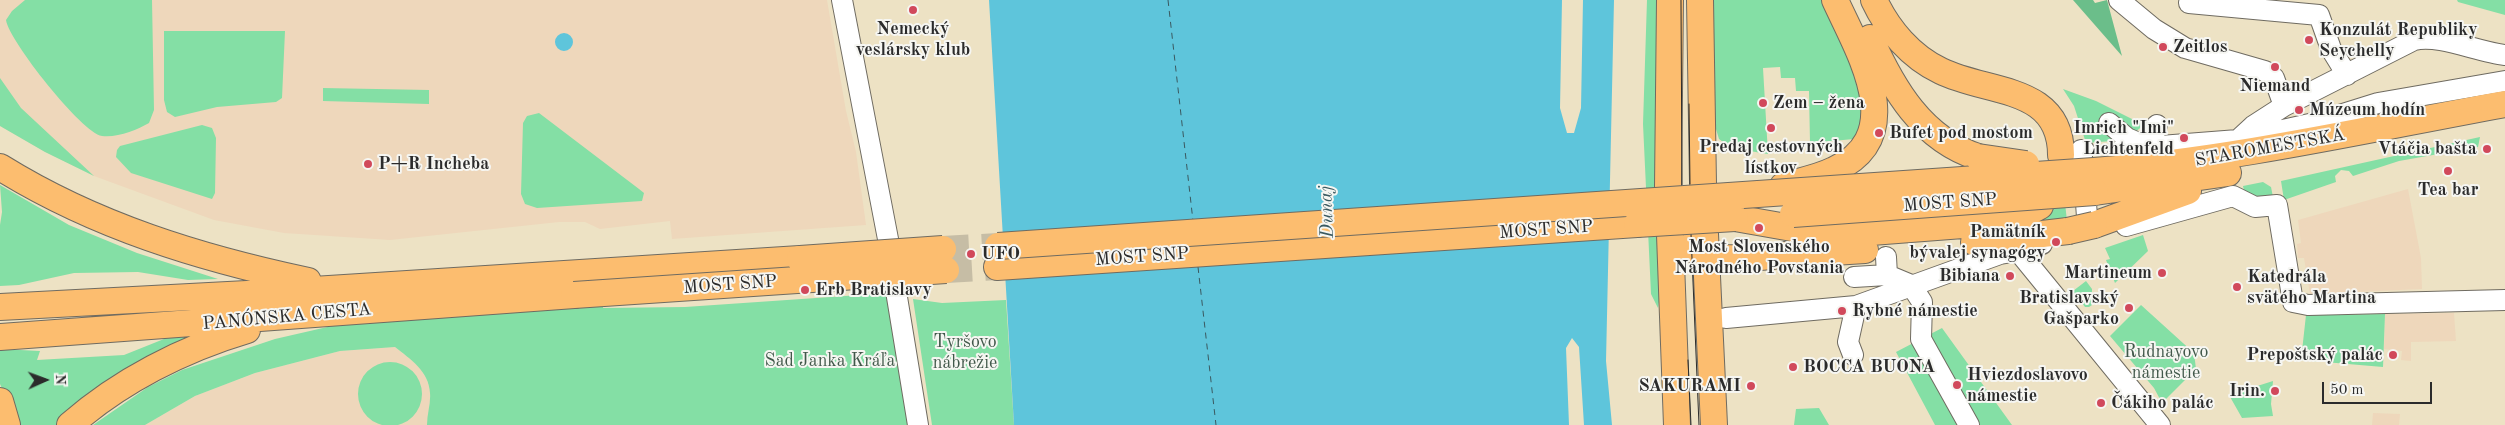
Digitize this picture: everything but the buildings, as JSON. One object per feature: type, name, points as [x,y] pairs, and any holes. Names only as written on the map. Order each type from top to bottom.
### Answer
[{"type":"main road","points":[[1668,187],[1670,0]]},
{"type":"main road","points":[[1700,0],[1702,173]]},
{"type":"main road","points":[[1740,207],[1841,166],[1857,153],[1868,138],[1874,118],[1871,79],[1835,0]]},
{"type":"main road","points":[[1853,0],[1872,43],[1899,93],[1916,117],[1932,133],[1968,154],[1999,161],[2083,189]]},
{"type":"main road","points":[[1874,0],[1886,22],[1902,42],[1933,67],[1966,81],[2015,94],[2042,108],[2052,118],[2083,189]]},
{"type":"main road","name":"STAROMESTSKÁ","points":[[2083,189],[2155,166],[2281,148],[2505,104]]},
{"type":"main road","name":"STAROMESTSKÁ","points":[[2083,189],[2197,188],[2220,175],[2505,121]]},
{"type":"main road","points":[[0,167],[57,201],[117,227],[244,268],[341,288]]},
{"type":"main road","points":[[1677,425],[1673,234],[1691,248],[1705,244],[1732,259],[2012,239],[2083,189]]},
{"type":"main road","name":"MOST SNP","points":[[997,256],[1740,207],[2083,189]]},
{"type":"main road","points":[[1740,207],[1826,234],[1862,234],[1964,226],[2012,220],[2040,206]]},
{"type":"main road","points":[[1705,244],[1717,313]]},
{"type":"main road","points":[[1714,425],[1717,278],[1732,259]]},
{"type":"main road","name":"MOST SNP","points":[[573,285],[944,260]]},
{"type":"main road","name":"PANÓNSKA CESTA","points":[[0,306],[341,288],[573,285]]},
{"type":"main road","name":"PANÓNSKA CESTA","points":[[0,337],[294,316],[573,285]]},
{"type":"main road","points":[[70,425],[94,406],[157,366],[228,336],[294,316]]},
{"type":"main road","points":[[0,401],[7,425]]},
{"type":"street","points":[[842,0],[888,240]]},
{"type":"street","points":[[2119,0],[2154,28],[2185,48],[2265,71],[2274,78],[2284,106]]},
{"type":"street","points":[[2189,3],[2319,15],[2331,49],[2347,75]]},
{"type":"street","points":[[2238,140],[2253,126],[2284,106],[2414,40],[2426,37],[2484,52],[2505,55]]},
{"type":"street","points":[[2122,149],[2238,140],[2314,123],[2378,103],[2505,81]]},
{"type":"street","points":[[2109,123],[2127,138],[2150,148]]},
{"type":"street","points":[[2150,148],[2157,125]]},
{"type":"street","points":[[1717,313],[1856,306],[2000,254],[2018,251],[2018,248],[2094,234],[2094,236],[2164,214],[2177,213],[2233,196],[2254,207],[2277,205],[2293,302],[2308,305],[2504,306]]},
{"type":"street","points":[[2018,251],[2160,425]]},
{"type":"street","points":[[1854,277],[1887,266],[1911,285],[1922,302],[1921,339],[1968,425]]},
{"type":"street","points":[[895,285],[918,425]]},
{"type":"street","points":[[1853,356],[1848,342],[1856,306]]},
{"type":"shaded area","points":[[0,0],[827,0],[846,111],[856,152],[866,225],[672,239],[670,221],[600,229],[585,222],[559,222],[390,240],[284,233],[214,220],[94,176],[45,152],[0,126]]},
{"type":"shaded area","points":[[2408,189],[2421,258],[2422,289],[2310,294],[2304,258],[2298,258],[2297,244],[2301,243],[2298,220]]},
{"type":"shaded area","points":[[2454,313],[2456,341],[2411,342],[2411,361],[2401,360],[2402,351],[2384,349],[2385,314]]},
{"type":"shaded area","points":[[395,347],[419,366],[427,380],[431,393],[427,425],[145,425],[195,396],[255,373],[340,351]]},
{"type":"shaded area","points":[[2373,413],[2400,414],[2399,425],[2372,425]]},
{"type":"green space","points":[[25,0],[152,0],[154,110],[149,123],[127,133],[102,136],[92,131],[79,120],[32,65],[10,31],[6,20],[12,11]]},
{"type":"green space","points":[[1647,0],[1658,0],[1660,295],[1658,308],[1651,294],[1643,124]]},
{"type":"green space","points":[[1712,0],[1828,0],[1862,72],[1866,117],[1854,139],[1810,143],[1809,91],[1796,91],[1795,78],[1781,78],[1780,67],[1763,68],[1768,154],[1731,148],[1719,139],[1712,116]]},
{"type":"green space","points":[[2073,0],[2093,0],[2095,3],[2107,0],[2122,56]]},
{"type":"green space","points":[[2457,0],[2505,0],[2505,15],[2458,2]]},
{"type":"green space","points":[[164,31],[285,31],[282,98],[276,102],[217,107],[175,117],[167,112],[164,100]]},
{"type":"green space","points":[[0,78],[21,108],[94,176],[45,152],[0,126]]},
{"type":"green space","points":[[323,88],[429,90],[429,104],[323,101]]},
{"type":"green space","points":[[2063,89],[2096,101],[2144,125],[2125,140],[2086,143],[2074,106]]},
{"type":"green space","points":[[539,113],[644,193],[642,201],[537,208],[525,204],[521,194],[523,123],[527,116]]},
{"type":"green space","points":[[202,125],[212,128],[216,138],[215,193],[212,199],[131,173],[116,157],[120,146]]},
{"type":"green space","points":[[2480,137],[2478,147],[2399,161],[2353,176],[2349,171],[2341,170],[2335,176],[2336,182],[2284,200],[2281,181]]},
{"type":"green space","points":[[2263,182],[2271,187],[2273,197],[2256,201],[2245,195],[2243,186]]},
{"type":"green space","points":[[0,185],[69,225],[137,253],[218,279],[188,280],[138,272],[74,273],[19,285],[0,286],[0,225],[2,212]]},
{"type":"green space","points":[[2064,194],[2067,221],[2004,231]]},
{"type":"green space","points":[[2143,235],[2148,251],[2115,283],[2106,260],[2110,259],[2105,248]]},
{"type":"green space","points":[[2086,281],[2092,289],[2092,305],[2089,307],[2085,307],[2073,291]]},
{"type":"green space","name":"Sad Janka Kráľa","points":[[889,293],[908,425],[427,425],[430,397],[429,385],[418,366],[395,347],[340,351],[255,373],[195,396],[145,425],[93,425],[148,387],[182,370],[275,339],[336,325],[603,304],[603,308],[685,307]]},
{"type":"green space","name":"Tyršovo nábrežie","points":[[913,299],[942,303],[1006,300],[1014,425],[932,425]]},
{"type":"green space","name":"Rudnayovo námestie","points":[[2141,305],[2194,353],[2196,369],[2162,403],[2154,388],[2110,336]]},
{"type":"green space","points":[[2385,314],[2383,367],[2301,360],[2306,315]]},
{"type":"green space","name":"Hviezdoslavovo námestie","points":[[1942,328],[2012,425],[1935,425],[1896,352]]},
{"type":"green space","points":[[213,334],[59,425],[18,425],[0,384],[0,349],[40,351],[37,360],[124,355],[169,337]]},
{"type":"green space","points":[[390,362],[402,364],[413,371],[420,382],[422,394],[420,406],[413,417],[402,424],[390,426],[378,424],[367,417],[360,406],[358,394],[360,382],[367,371],[378,364]]},
{"type":"green space","points":[[2273,381],[2271,404],[2273,416],[2242,418],[2229,395]]},
{"type":"green space","points":[[1819,408],[1829,425],[1794,425],[1796,409]]},
{"type":"water","name":"Dunaj","points":[[989,0],[1614,0],[1606,361],[1612,425],[1014,425]]},
{"type":"water","points":[[564,33],[570,36],[573,42],[570,48],[564,51],[558,48],[555,42],[558,36]]},
{"type":"pier","points":[[1562,0],[1583,0],[1581,108],[1574,133],[1567,133],[1560,108]]},
{"type":"pier","points":[[1572,338],[1579,347],[1584,425],[1569,425],[1566,348]]},
{"type":"ferry route","points":[[1168,0],[1193,221]]},
{"type":"ferry route","points":[[1198,267],[1216,425]]},
{"type":"tunnel","points":[[943,249],[998,246]]},
{"type":"tunnel","points":[[946,270],[997,267]]},
{"type":"tram line","points":[[1681,0],[1682,185]]},
{"type":"tram line","points":[[1689,104],[1690,184]]},
{"type":"tram line","points":[[1691,234],[1699,425]]},
{"type":"tram line","points":[[1688,360],[1691,425]]},
{"type":"place","name":"Nemecký veslársky klub","points":[[913,10]]},
{"type":"place","name":"Konzulát Republiky Seychelly","points":[[2309,40]]},
{"type":"place","name":"Zeitlos","points":[[2163,47]]},
{"type":"place","name":"Niemand","points":[[2275,67]]},
{"type":"place","name":"Zem – žena","points":[[1763,103]]},
{"type":"place","name":"Múzeum hodín","points":[[2299,110]]},
{"type":"place","name":"Predaj cestovných lístkov","points":[[1771,128]]},
{"type":"place","name":"Bufet pod mostom","points":[[1879,133]]},
{"type":"place","name":"Imrich \"Imi\" Lichtenfeld","points":[[2184,138]]},
{"type":"place","name":"Vtáčia bašta","points":[[2487,149]]},
{"type":"place","name":"P+R Incheba","points":[[368,164]]},
{"type":"place","name":"Tea bar","points":[[2448,171]]},
{"type":"place","name":"Most Slovenského Národného Povstania","points":[[1759,228]]},
{"type":"place","name":"Pamätník bývalej synagógy","points":[[2056,242]]},
{"type":"place","name":"UFO","points":[[971,254]]},
{"type":"place","name":"Martineum","points":[[2162,273]]},
{"type":"place","name":"Bibiana","points":[[2010,276]]},
{"type":"place","name":"Katedrála svätého Martina","points":[[2237,287]]},
{"type":"place","name":"Erb Bratislavy","points":[[805,290]]},
{"type":"place","name":"Bratislavský Gašparko","points":[[2129,308]]},
{"type":"place","name":"Rybné námestie","points":[[1842,311]]},
{"type":"place","name":"Prepoštský palác","points":[[2393,355]]},
{"type":"place","name":"BOCCA BUONA","points":[[1793,367]]},
{"type":"place","name":"Hviezdoslavovo námestie","points":[[1957,385]]},
{"type":"place","name":"SAKURAMI","points":[[1751,386]]},
{"type":"place","name":"Irin.","points":[[2275,391]]},
{"type":"place","name":"Čákiho palác","points":[[2101,403]]}]
